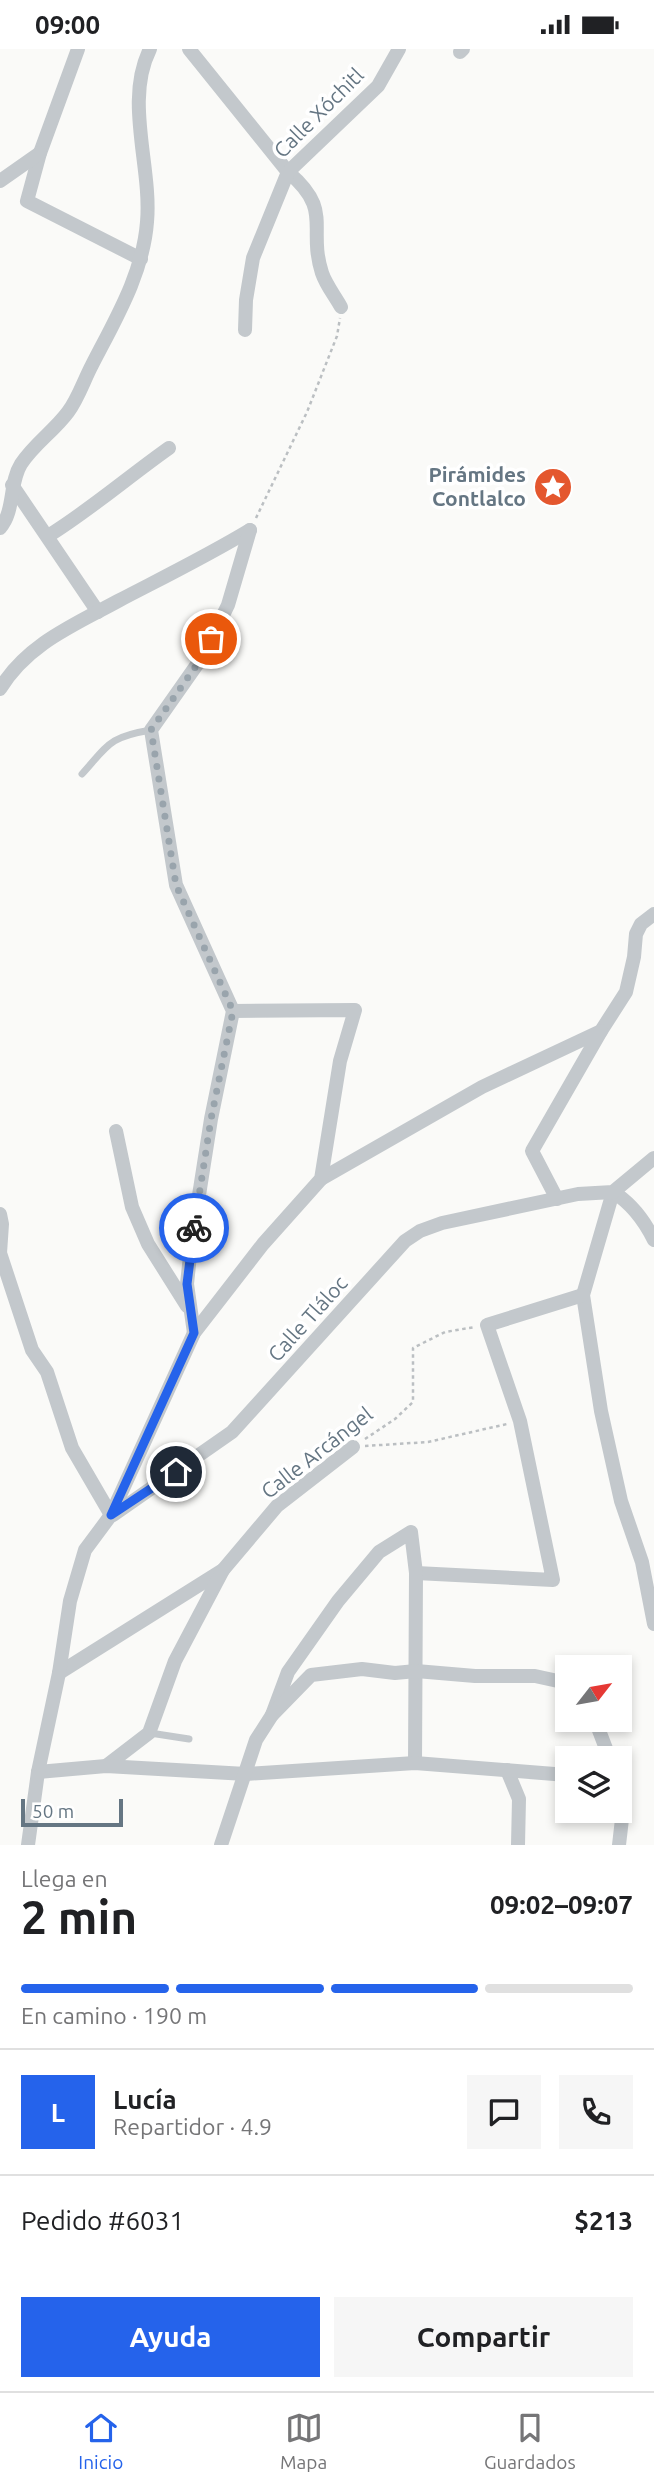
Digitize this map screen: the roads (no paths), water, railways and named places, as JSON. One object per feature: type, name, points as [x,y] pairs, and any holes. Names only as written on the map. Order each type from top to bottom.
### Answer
[{"type":"street","points":[[78,49],[40,153],[27,201],[141,259]]},
{"type":"street","points":[[0,528],[7,520],[12,485],[20,465],[69,411],[129,290],[141,259],[147,221],[139,98],[145,59],[150,49]]},
{"type":"street","points":[[189,49],[288,172],[307,188],[316,207],[317,248],[322,274],[341,307]]},
{"type":"street","name":"Calle Xóchitl","points":[[244,330],[253,258],[288,172],[378,86],[399,49]]},
{"type":"street","points":[[0,181],[40,153]]},
{"type":"street","points":[[48,536],[82,515],[111,489],[169,448]]},
{"type":"street","points":[[12,485],[98,612]]},
{"type":"street","points":[[0,688],[8,674],[49,637],[205,557],[250,530],[228,605],[203,656],[151,730],[176,885],[233,1011],[211,1119],[191,1246],[187,1284],[194,1333]]},
{"type":"street","points":[[556,1199],[532,1151],[626,992],[636,934],[641,924],[654,914]]},
{"type":"street","points":[[233,1011],[355,1010],[340,1061],[321,1179]]},
{"type":"street","points":[[28,1845],[38,1772],[59,1673],[70,1601],[85,1550],[111,1515],[194,1333],[263,1244],[321,1179],[481,1087],[601,1031]]},
{"type":"street","points":[[116,1131],[132,1206],[148,1244],[189,1308]]},
{"type":"street","points":[[654,1158],[613,1192],[583,1295],[601,1411],[621,1501],[642,1562],[654,1624]]},
{"type":"street","points":[[613,1192],[622,1197],[647,1226],[654,1240]]},
{"type":"street","name":"Calle Tláloc","points":[[111,1515],[232,1432],[405,1241],[420,1231],[442,1223],[556,1199],[613,1192]]},
{"type":"street","points":[[0,1214],[0,1253],[32,1350],[47,1372],[72,1447],[111,1515]]},
{"type":"street","points":[[416,1573],[553,1580],[520,1421],[487,1325],[583,1295]]},
{"type":"street","name":"Calle Arcángel","points":[[59,1673],[223,1570],[277,1506],[353,1447]]},
{"type":"street","points":[[272,1715],[288,1672],[338,1601],[379,1552],[411,1532],[416,1573],[415,1763]]},
{"type":"street","points":[[106,1766],[149,1733],[175,1661],[223,1570]]},
{"type":"street","points":[[221,1845],[256,1740],[272,1715],[311,1675],[362,1669],[394,1673],[416,1671],[475,1676],[535,1676],[555,1680]]},
{"type":"street","points":[[38,1772],[106,1766],[246,1773],[415,1763],[555,1774]]},
{"type":"street","points":[[507,1770],[519,1799],[518,1845]]},
{"type":"street","points":[[619,1845],[622,1823]]},
{"type":"lane","points":[[82,774],[123,734],[151,730]]},
{"type":"lane","points":[[149,1733],[189,1739]]},
{"type":"place","name":"Pirámides Contlalco","points":[[553,487]]}]
